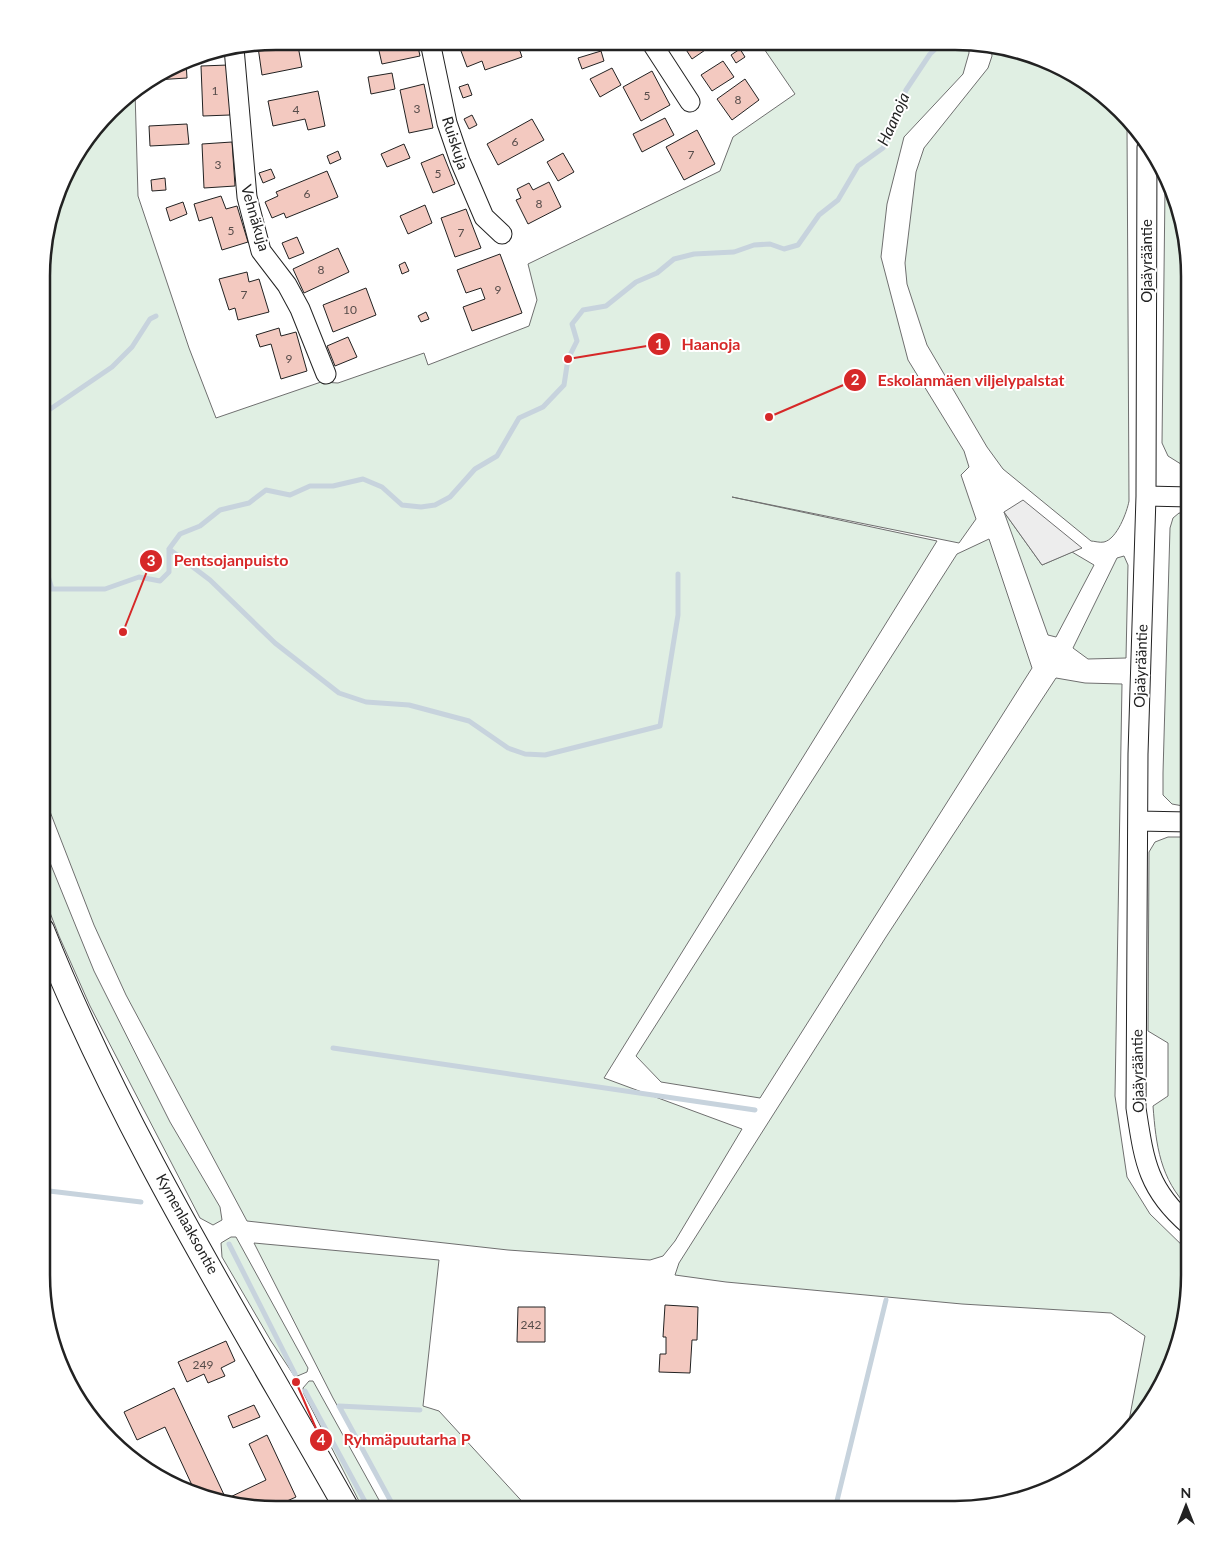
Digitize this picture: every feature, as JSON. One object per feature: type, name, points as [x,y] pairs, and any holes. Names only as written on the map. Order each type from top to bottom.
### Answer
[{"type":"main road","name":"Kymenlaaksontie","points":[[50,948],[82,1021],[134,1128],[343,1501]]},
{"type":"street","name":"Ruiskuja","points":[[432,50],[448,123],[460,161],[484,217],[502,234]]},
{"type":"street","points":[[656,50],[690,102]]},
{"type":"street","name":"Vehnäkuja","points":[[234,54],[246,197],[261,251],[287,285],[300,309],[326,374]]},
{"type":"street","name":"Ojaäyrääntie","points":[[1151,163],[1146,496],[1138,822],[1136,1108],[1143,1153],[1153,1183],[1181,1219]]},
{"type":"street","points":[[1146,496],[1181,497]]},
{"type":"street","points":[[1138,822],[1181,822]]},
{"type":"green space","points":[[765,50],[969,50],[963,74],[904,137],[887,204],[881,257],[908,360],[964,451],[969,467],[961,475],[976,519],[959,543],[732,497],[937,541],[604,1078],[742,1129],[675,1241],[663,1256],[650,1260],[508,1250],[247,1221],[126,995],[94,925],[50,812],[50,261],[54,232],[62,203],[73,176],[97,138],[116,116],[135,99],[138,196],[189,348],[216,418],[321,382],[338,383],[424,353],[428,365],[529,326],[537,300],[528,264],[720,171],[733,137],[795,94]]},
{"type":"green space","points":[[992,53],[999,54],[1028,62],[1068,80],[1104,106],[1127,129],[1129,501],[1124,518],[1117,531],[1109,540],[1104,542],[1091,541],[1003,469],[987,447],[927,345],[907,284],[905,263],[916,172],[924,148],[988,68]]},
{"type":"green space","points":[[1165,192],[1177,232],[1181,261],[1181,464],[1168,456],[1162,443]]},
{"type":"green space","points":[[1004,512],[1042,565],[1072,552],[1094,565],[1056,637],[1048,635]]},
{"type":"green space","points":[[1181,513],[1181,806],[1172,804],[1163,795],[1170,528],[1173,518]]},
{"type":"green space","points":[[989,539],[1032,668],[760,1098],[661,1082],[636,1056],[957,554]]},
{"type":"green space","points":[[1124,556],[1128,565],[1126,658],[1088,659],[1073,648],[1117,558]]},
{"type":"green space","points":[[1056,678],[1085,683],[1122,684],[1115,1096],[1127,1177],[1150,1214],[1181,1244],[1181,1290],[1177,1319],[1169,1348],[1151,1388],[1129,1419],[1145,1336],[1111,1313],[962,1304],[726,1282],[675,1275],[679,1263],[886,937]]},
{"type":"green space","points":[[1168,837],[1181,837],[1181,1199],[1161,1161],[1153,1106],[1168,1096],[1168,1043],[1148,1031],[1149,852],[1155,842]]},
{"type":"green space","points":[[50,863],[94,971],[170,1122],[220,1207],[222,1220],[213,1225],[200,1218],[90,1006],[50,913]]},
{"type":"green space","points":[[231,1237],[236,1237],[308,1368],[307,1372],[295,1377],[271,1341],[222,1257],[221,1243]]},
{"type":"green space","points":[[254,1243],[439,1260],[423,1406],[439,1411],[522,1501],[391,1501],[333,1398]]},
{"type":"green space","points":[[309,1381],[313,1381],[380,1501],[359,1501],[304,1394],[303,1388]]},
{"type":"shaded area","points":[[1023,500],[1082,548],[1042,565],[1004,512]]},
{"type":"building","points":[[258,50],[299,50],[302,67],[262,75]]},
{"type":"building","points":[[379,50],[419,50],[420,56],[382,64]]},
{"type":"building","points":[[461,50],[520,50],[522,57],[485,70],[482,61],[467,67]]},
{"type":"building","points":[[686,50],[705,50],[692,59]]},
{"type":"building","points":[[741,50],[745,57],[736,63],[731,55]]},
{"type":"building","points":[[601,51],[604,61],[582,69],[578,58]]},
{"type":"building","points":[[723,61],[734,77],[712,91],[701,75]]},
{"type":"building","points":[[228,65],[230,115],[203,116],[201,66]]},
{"type":"building","points":[[612,68],[621,85],[600,97],[590,79]]},
{"type":"building","points":[[186,69],[187,78],[164,79]]},
{"type":"building","points":[[652,71],[670,105],[641,121],[623,87]]},
{"type":"building","points":[[392,73],[395,89],[371,94],[368,77]]},
{"type":"building","points":[[745,79],[759,100],[732,120],[717,99]]},
{"type":"building","points":[[424,84],[433,128],[409,133],[400,90]]},
{"type":"building","points":[[468,84],[472,95],[463,98],[459,87]]},
{"type":"building","points":[[318,91],[325,126],[308,130],[305,119],[273,126],[268,101]]},
{"type":"building","points":[[472,115],[477,125],[469,129],[464,119]]},
{"type":"building","points":[[665,118],[674,135],[642,152],[633,134]]},
{"type":"building","points":[[532,119],[544,140],[498,165],[487,144]]},
{"type":"building","points":[[187,124],[189,144],[150,146],[149,126]]},
{"type":"building","points":[[697,130],[715,164],[684,180],[666,147]]},
{"type":"building","points":[[232,142],[235,186],[204,188],[202,144]]},
{"type":"building","points":[[404,144],[410,158],[387,167],[381,154]]},
{"type":"building","points":[[338,151],[341,159],[330,164],[327,156]]},
{"type":"building","points":[[563,153],[574,172],[558,181],[547,162]]},
{"type":"building","points":[[443,154],[455,184],[433,193],[421,163]]},
{"type":"building","points":[[271,169],[275,178],[263,183],[259,173]]},
{"type":"building","points":[[327,171],[338,197],[286,218],[284,213],[272,218],[265,202],[278,196],[276,192]]},
{"type":"building","points":[[165,178],[166,190],[152,191],[151,180]]},
{"type":"building","points":[[549,182],[561,207],[528,224],[516,200],[521,198],[517,189],[529,183],[533,190]]},
{"type":"building","points":[[221,196],[226,209],[237,206],[248,242],[222,250],[212,217],[199,221],[194,204]]},
{"type":"building","points":[[183,202],[187,214],[170,221],[166,208]]},
{"type":"building","points":[[425,205],[432,223],[408,234],[400,216]]},
{"type":"building","points":[[466,209],[481,248],[455,257],[441,218]]},
{"type":"building","points":[[297,237],[304,253],[289,259],[282,243]]},
{"type":"building","points":[[338,248],[349,272],[304,293],[293,269]]},
{"type":"building","points":[[500,254],[522,313],[472,331],[463,307],[485,299],[481,288],[466,293],[457,270]]},
{"type":"building","points":[[405,262],[409,271],[402,274],[399,265]]},
{"type":"building","points":[[247,272],[249,282],[259,279],[269,312],[238,320],[235,308],[229,310],[219,279]]},
{"type":"building","points":[[366,288],[376,315],[333,332],[323,305]]},
{"type":"building","points":[[426,312],[429,319],[421,322],[418,316]]},
{"type":"building","points":[[279,328],[281,336],[296,332],[307,371],[281,379],[271,344],[260,347],[256,335]]},
{"type":"building","points":[[348,337],[357,357],[335,366],[327,346]]},
{"type":"building","points":[[665,1305],[698,1307],[697,1340],[692,1340],[690,1373],[659,1372],[660,1354],[666,1354],[666,1337],[663,1337]]},
{"type":"building","points":[[518,1307],[545,1307],[545,1342],[517,1342]]},
{"type":"building","points":[[226,1341],[235,1361],[221,1368],[225,1376],[208,1383],[204,1374],[187,1382],[178,1362]]},
{"type":"building","points":[[174,1388],[224,1495],[192,1485],[165,1427],[137,1440],[124,1412]]},
{"type":"building","points":[[254,1405],[260,1417],[233,1428],[228,1416]]},
{"type":"building","points":[[267,1435],[296,1497],[287,1501],[261,1501],[231,1497],[266,1480],[249,1444]]},
{"type":"waterway","name":"Haanoja","points":[[50,589],[105,589],[139,577],[160,581],[169,572],[169,549],[180,534],[200,526],[220,510],[249,503],[266,490],[290,495],[310,486],[333,486],[363,479],[382,487],[402,505],[421,507],[435,505],[450,497],[475,469],[497,456],[519,418],[543,407],[564,385],[568,359],[577,341],[572,324],[583,310],[606,306],[636,282],[657,273],[674,259],[694,254],[734,252],[754,245],[770,244],[784,249],[798,245],[819,215],[838,200],[858,166],[883,148],[906,90],[934,50]]},
{"type":"waterway","points":[[50,409],[112,367],[132,347],[150,319],[156,316]]},
{"type":"waterway","points":[[169,549],[210,580],[275,643],[339,693],[366,702],[409,705],[469,721],[508,748],[525,754],[545,755],[660,726],[678,615],[678,574]]},
{"type":"waterway","points":[[50,583],[52,589]]},
{"type":"waterway","points":[[333,1048],[755,1110]]},
{"type":"waterway","points":[[50,1191],[141,1202]]},
{"type":"waterway","points":[[229,1244],[295,1374]]},
{"type":"waterway","points":[[837,1501],[886,1300]]},
{"type":"waterway","points":[[305,1391],[365,1501]]},
{"type":"waterway","points":[[391,1501],[339,1406],[420,1410]]},
{"type":"place","name":"Haanoja","points":[[568,359]]},
{"type":"place","name":"Eskolanmäen viljelypalstat","points":[[769,417]]},
{"type":"place","name":"Pentsojanpuisto","points":[[123,632]]},
{"type":"place","name":"Ryhmäpuutarha P","points":[[296,1382]]}]
